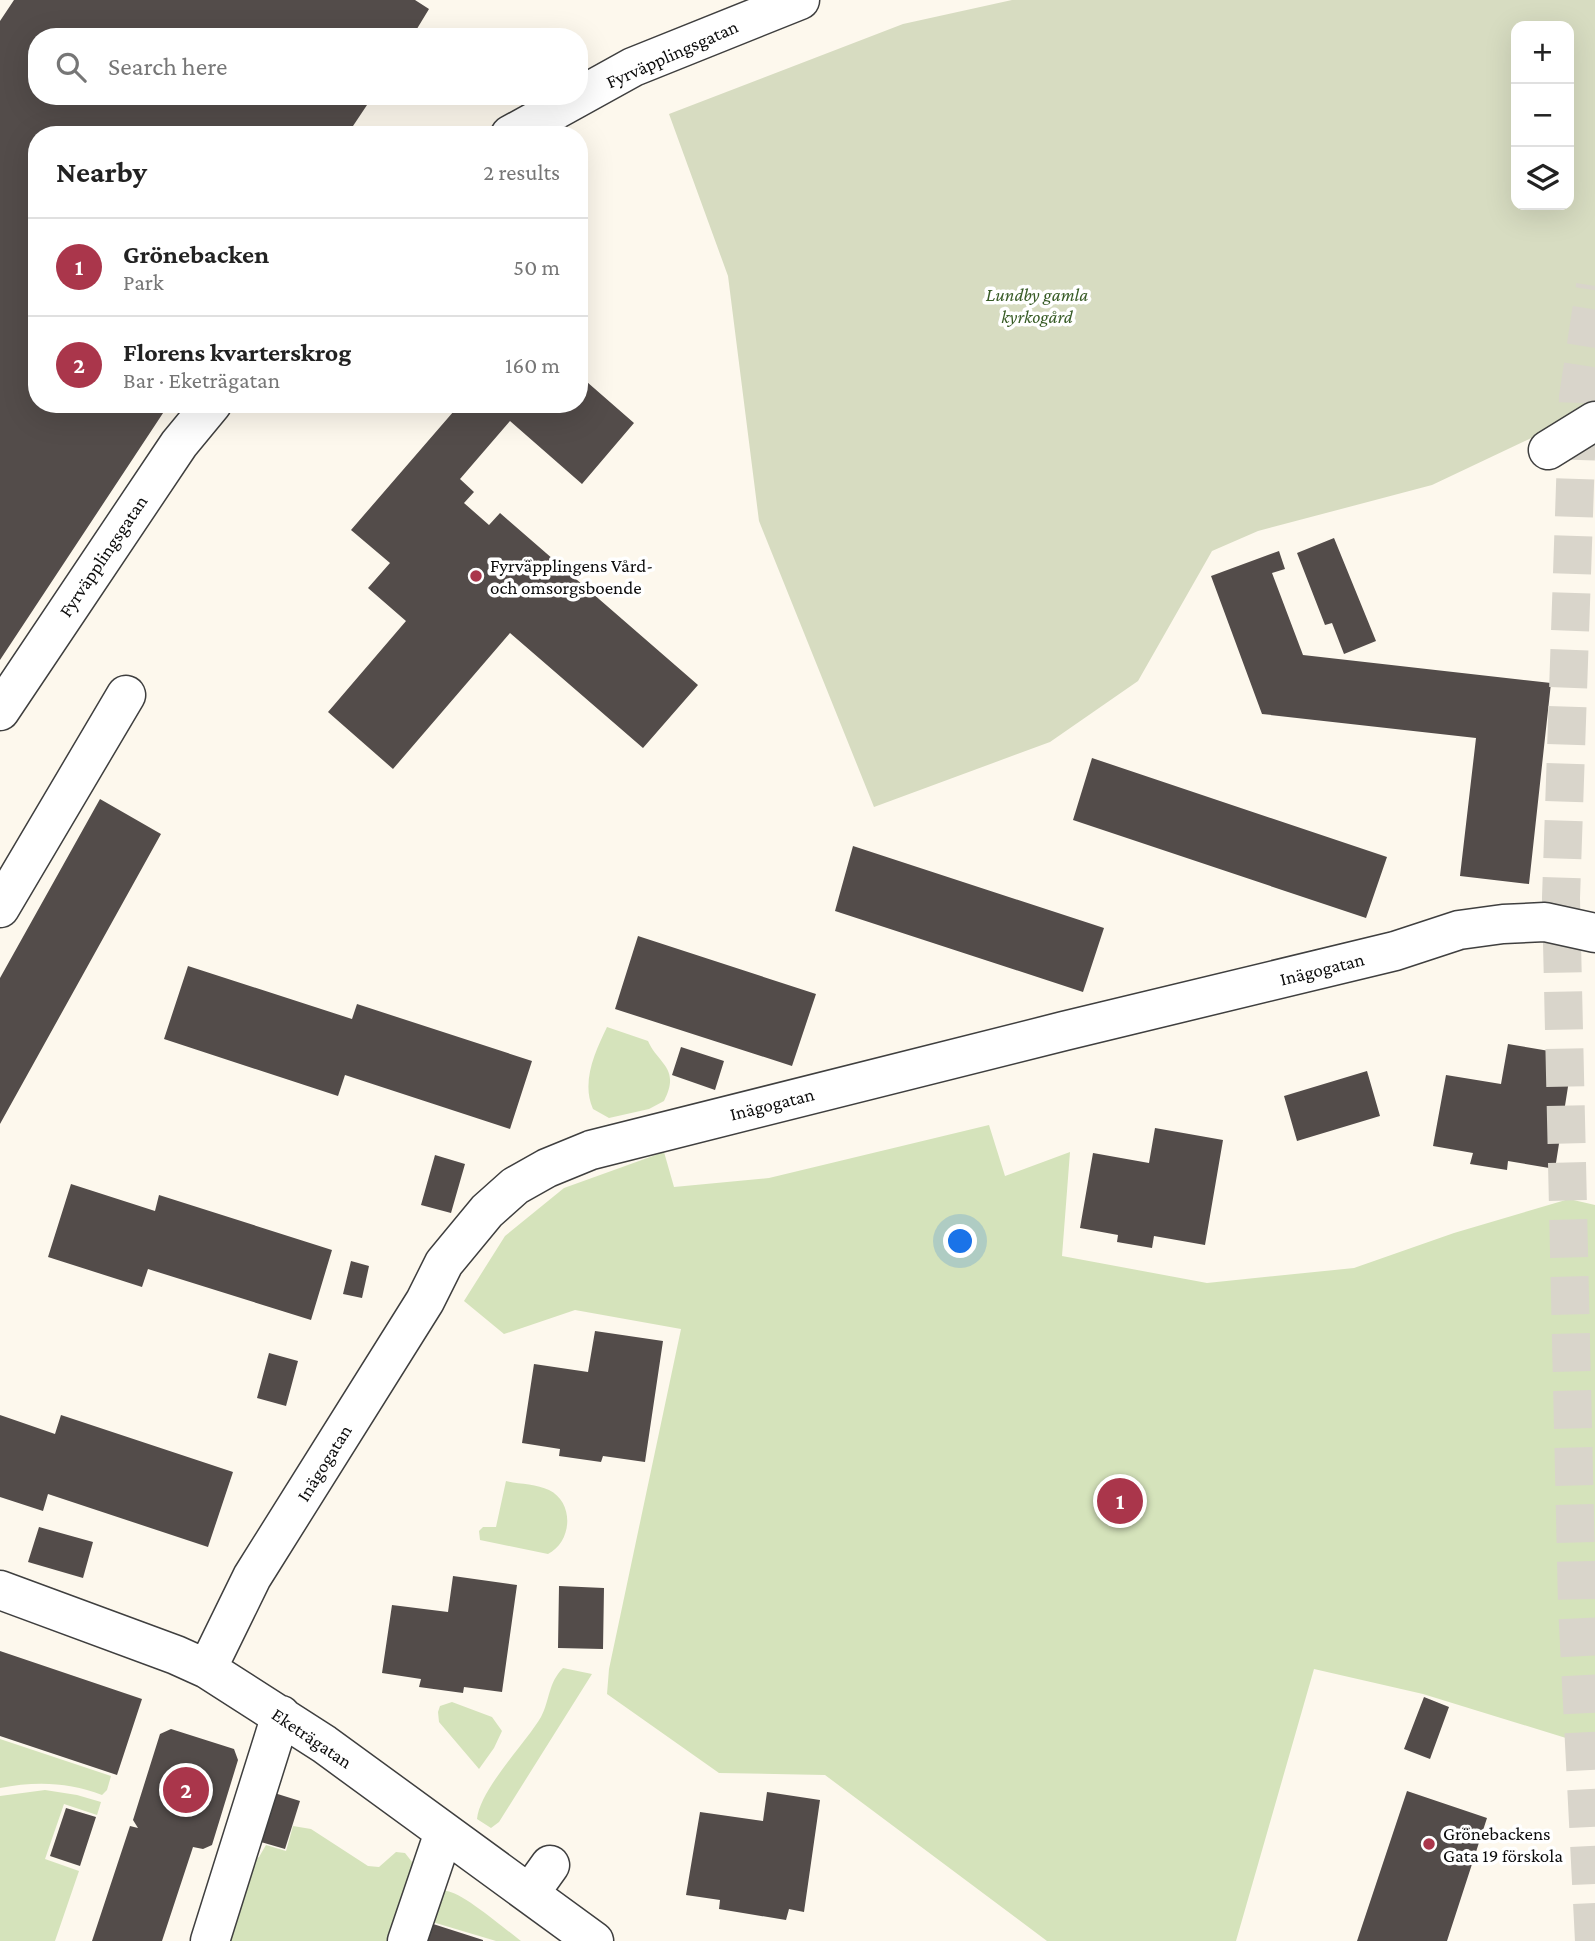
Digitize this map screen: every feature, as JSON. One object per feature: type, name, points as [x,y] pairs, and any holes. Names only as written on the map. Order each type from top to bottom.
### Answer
[{"type":"street","name":"Fyrväpplingsgatan","points":[[588,91],[633,66],[800,0]]},
{"type":"street","name":"Fyrväpplingsgatan","points":[[526,126],[563,105]]},
{"type":"street","name":"Fyrväpplingsgatan","points":[[0,711],[171,455],[205,413]]},
{"type":"street","points":[[1548,450],[1595,421]]},
{"type":"street","points":[[0,908],[126,695]]},
{"type":"street","name":"Inägogatan","points":[[207,1669],[252,1577],[425,1301],[444,1264],[487,1211],[515,1186],[547,1168],[591,1150],[1395,951],[1459,930],[1545,922],[1595,933]]},
{"type":"street","name":"Eketrägatan","points":[[0,1590],[207,1669],[281,1715],[444,1832],[540,1879],[594,1941]]},
{"type":"street","points":[[210,1941],[281,1715]]},
{"type":"street","points":[[407,1941],[444,1832]]},
{"type":"green space","name":"Lundby gamla kyrkogård","points":[[1012,0],[1595,0],[1595,408],[1432,485],[1258,531],[1212,551],[1138,681],[1050,742],[874,807],[759,521],[728,276],[669,114],[903,24]]},
{"type":"green space","points":[[607,1027],[648,1041],[669,1074],[669,1090],[664,1101],[649,1109],[609,1118],[593,1109],[588,1088],[589,1078],[594,1057]]},
{"type":"green space","points":[[989,1125],[1005,1176],[1070,1152],[1062,1256],[1207,1283],[1354,1268],[1454,1233],[1569,1199],[1595,1205],[1595,1747],[1423,1694],[1314,1669],[1236,1941],[1047,1941],[825,1775],[719,1773],[607,1694],[609,1669],[681,1329],[575,1310],[504,1334],[464,1301],[505,1236],[564,1188],[664,1152],[674,1187],[769,1178]]},
{"type":"green space","points":[[506,1481],[549,1490],[563,1504],[566,1532],[562,1541],[548,1554],[480,1540],[479,1531],[483,1527],[496,1527]]},
{"type":"green space","points":[[563,1668],[592,1674],[499,1822],[491,1828],[477,1819],[480,1807],[494,1781],[541,1717],[554,1680]]},
{"type":"green space","points":[[452,1702],[492,1717],[502,1731],[479,1769],[439,1722],[440,1706]]},
{"type":"green space","points":[[0,1739],[111,1776],[107,1790],[102,1795],[77,1787],[52,1784],[0,1788]]},
{"type":"green space","points":[[45,1790],[101,1802],[97,1815],[64,1804],[45,1859],[79,1871],[55,1941],[0,1941],[0,1796]]},
{"type":"green space","points":[[293,1826],[311,1829],[368,1866],[379,1867],[396,1852],[405,1853],[416,1867],[395,1941],[221,1941],[253,1861],[259,1857],[266,1845],[286,1851]]},
{"type":"green space","points":[[445,1891],[472,1903],[521,1941],[496,1941],[429,1921],[434,1899]]},
{"type":"building","points":[[14,0],[415,0],[429,9],[417,28],[28,28],[28,105],[367,105],[353,126],[28,126],[28,413],[163,413],[0,660],[0,21]]},
{"type":"building","name":"Fyrväpplingens Vård- och omsorgsboende","points":[[588,383],[634,423],[582,484],[510,421],[460,479],[474,492],[464,503],[489,525],[500,513],[698,685],[643,748],[510,633],[393,769],[328,712],[406,621],[368,588],[390,563],[351,530],[452,413],[588,413]]},
{"type":"building","points":[[1334,538],[1376,641],[1344,654],[1332,623],[1325,625],[1297,553]]},
{"type":"building","points":[[1279,551],[1285,569],[1272,573],[1303,655],[1551,683],[1529,884],[1460,876],[1476,738],[1262,714],[1211,576]]},
{"type":"building","points":[[1092,758],[1387,857],[1366,918],[1073,820]]},
{"type":"building","points":[[100,799],[161,834],[0,1124],[0,978]]},
{"type":"building","points":[[853,846],[1104,928],[1083,992],[835,911]]},
{"type":"building","points":[[638,936],[816,994],[792,1066],[615,1009]]},
{"type":"building","points":[[188,966],[352,1019],[357,1004],[532,1061],[510,1129],[345,1075],[338,1096],[164,1039]]},
{"type":"building","points":[[1508,1044],[1573,1055],[1555,1169],[1508,1161],[1507,1170],[1470,1164],[1473,1153],[1433,1146],[1446,1075],[1501,1084]]},
{"type":"building","points":[[681,1047],[724,1061],[715,1090],[672,1075]]},
{"type":"building","points":[[1367,1071],[1380,1116],[1297,1141],[1284,1096]]},
{"type":"building","points":[[1155,1128],[1223,1140],[1205,1245],[1154,1236],[1152,1248],[1117,1242],[1118,1235],[1080,1228],[1093,1153],[1149,1163]]},
{"type":"building","points":[[435,1155],[465,1164],[451,1213],[421,1205]]},
{"type":"building","points":[[71,1184],[155,1211],[159,1195],[332,1250],[311,1320],[148,1269],[142,1287],[48,1257]]},
{"type":"building","points":[[351,1261],[369,1266],[362,1298],[343,1294]]},
{"type":"building","points":[[595,1331],[663,1341],[645,1462],[603,1456],[601,1462],[559,1456],[560,1449],[522,1443],[534,1364],[588,1372]]},
{"type":"building","points":[[269,1353],[298,1361],[286,1406],[257,1398]]},
{"type":"building","points":[[0,1415],[55,1434],[61,1415],[233,1472],[208,1547],[48,1494],[43,1511],[0,1497]]},
{"type":"building","points":[[39,1527],[93,1542],[83,1578],[28,1562]]},
{"type":"building","points":[[453,1576],[517,1585],[502,1692],[464,1687],[463,1693],[419,1687],[421,1679],[382,1673],[392,1605],[448,1612]]},
{"type":"building","points":[[559,1586],[604,1588],[603,1649],[558,1648]]},
{"type":"building","points":[[0,1651],[142,1699],[117,1775],[0,1736]]},
{"type":"building","points":[[1424,1697],[1449,1707],[1430,1759],[1404,1749]]},
{"type":"building","points":[[171,1729],[234,1749],[238,1760],[212,1845],[203,1849],[193,1847],[162,1941],[92,1941],[130,1826],[138,1828],[133,1820],[160,1734]]},
{"type":"building","points":[[268,1791],[300,1801],[285,1849],[254,1840]]},
{"type":"building","points":[[1407,1791],[1487,1818],[1447,1941],[1357,1941]]},
{"type":"building","points":[[767,1792],[820,1800],[804,1912],[789,1909],[786,1920],[719,1909],[720,1900],[686,1895],[700,1812],[763,1821]]},
{"type":"building","points":[[66,1808],[96,1817],[80,1866],[50,1856]]},
{"type":"building","points":[[430,1923],[483,1940],[483,1941],[425,1941]]},
{"type":"tunnel","points":[[1594,1941],[1577,1605],[1561,898],[1578,397],[1595,286]]},
{"type":"place","name":"Fyrväpplingens Vård- och omsorgsboende","points":[[476,576]]},
{"type":"place","name":"Grönebacken","points":[[1120,1501]]},
{"type":"place","name":"Florens kvarterskrog","points":[[186,1790]]},
{"type":"place","name":"Grönebackens Gata 19 förskola","points":[[1429,1844]]}]
